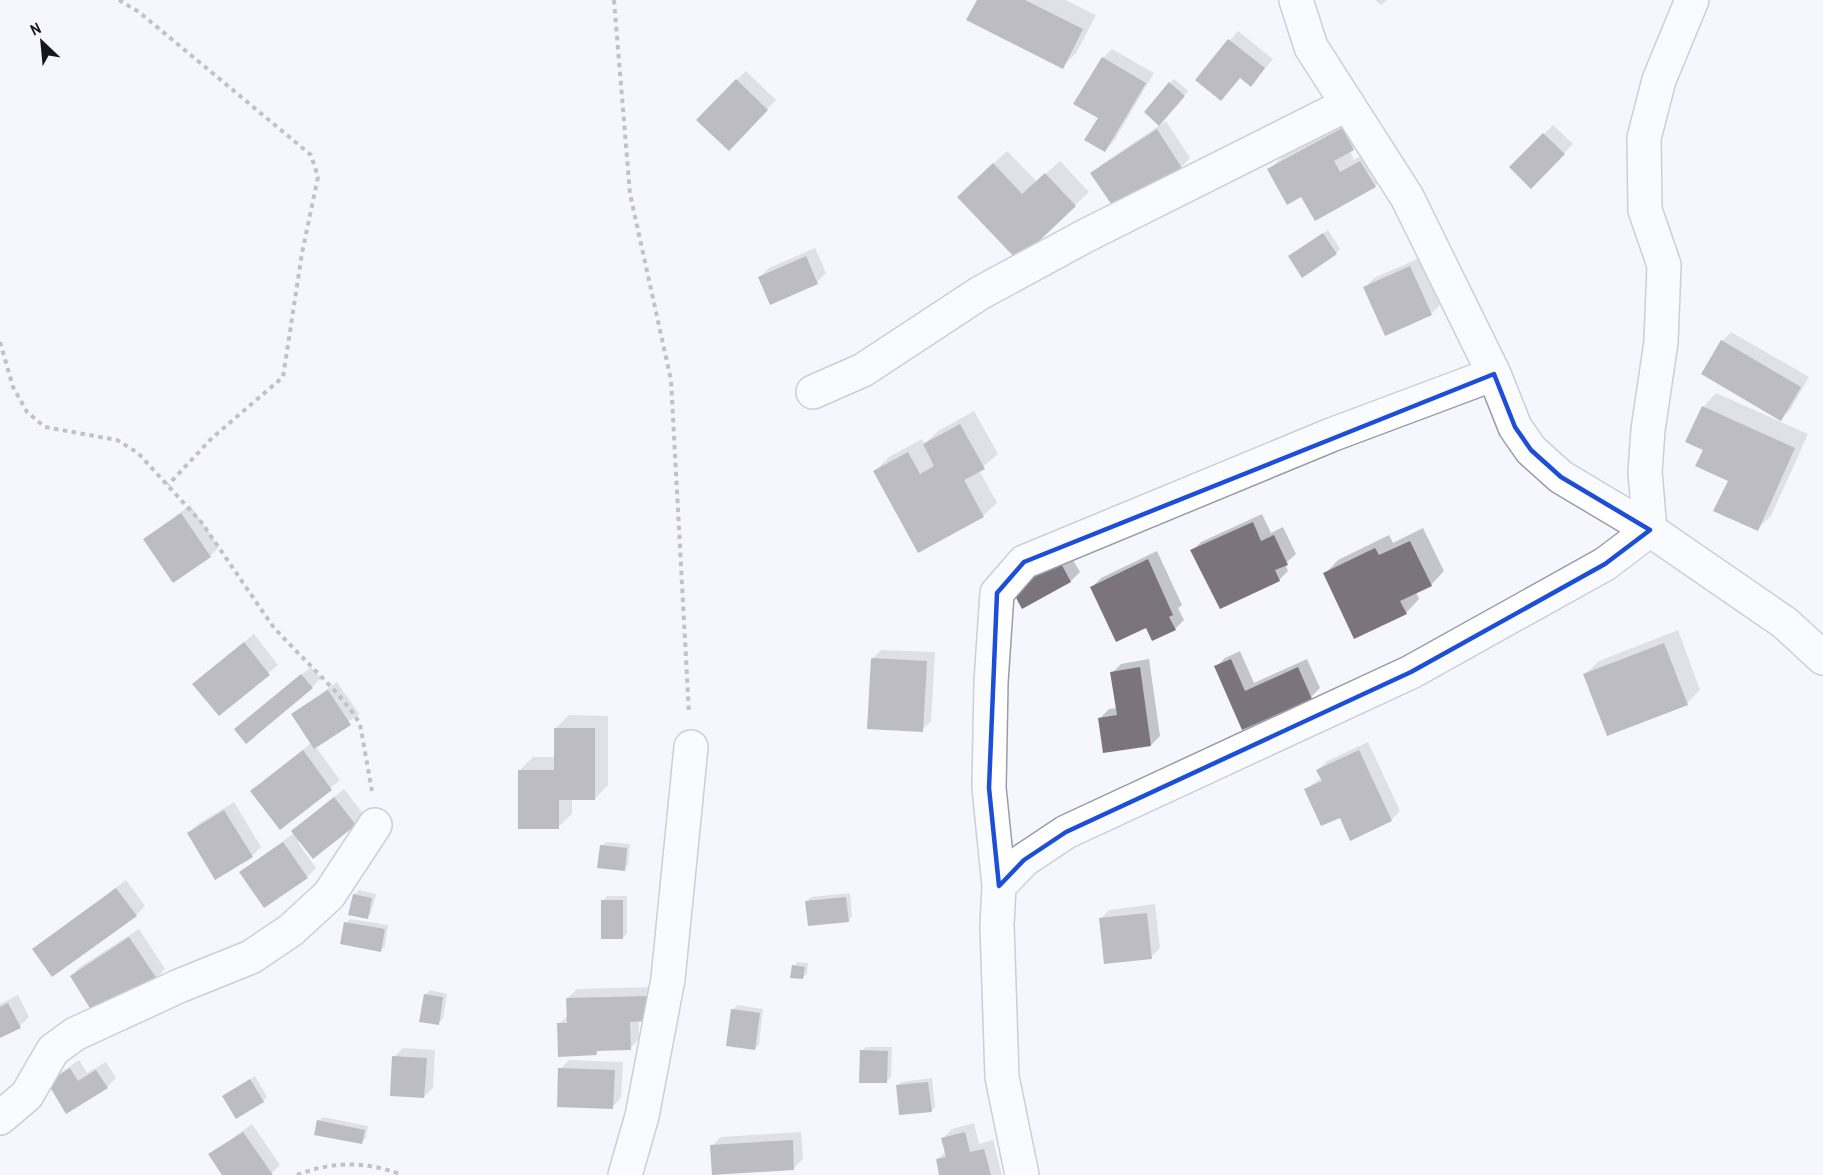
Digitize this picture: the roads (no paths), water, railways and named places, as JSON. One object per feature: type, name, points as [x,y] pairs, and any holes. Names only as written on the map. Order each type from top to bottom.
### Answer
[{"type":"street","points":[[1296,0],[1311,47],[1407,197],[1494,374],[1515,428],[1531,450],[1561,477],[1650,530],[1785,623],[1823,658]]},
{"type":"street","points":[[1650,530],[1645,472],[1648,430],[1661,342],[1664,265],[1645,210],[1644,138],[1659,80],[1692,0]]},
{"type":"street","points":[[813,392],[863,370],[980,293],[1075,242],[1348,104]]},
{"type":"street","points":[[1022,1175],[1002,1077],[997,925],[999,886],[989,788],[991,682],[998,593],[1024,562],[1331,435],[1494,374]]},
{"type":"street","points":[[999,886],[1024,860],[1066,832],[1411,672],[1605,564],[1650,530]]},
{"type":"street","points":[[625,1175],[642,1116],[668,979],[691,747]]},
{"type":"street","points":[[0,1118],[27,1095],[53,1050],[75,1034],[179,986],[251,957],[291,930],[329,895],[375,825]]}]
